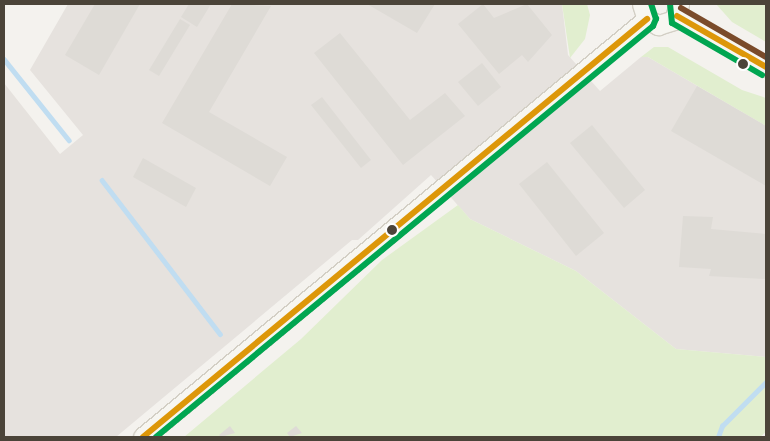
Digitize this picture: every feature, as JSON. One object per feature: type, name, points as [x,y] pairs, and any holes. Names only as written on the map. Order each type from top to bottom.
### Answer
[{"type":"main road","points":[[143,437],[645,12],[663,25],[678,10],[766,67]]},
{"type":"shaded area","points":[[68,4],[562,4],[568,55],[600,91],[641,57],[648,57],[766,126],[766,357],[676,349],[576,271],[470,219],[431,175],[358,240],[352,240],[116,437],[4,437],[4,83],[60,154],[83,135],[30,70]]},
{"type":"green space","points":[[562,4],[587,4],[590,15],[585,39],[570,58]]},
{"type":"green space","points":[[716,4],[766,4],[766,42],[732,22]]},
{"type":"green space","points":[[654,47],[668,47],[742,90],[766,98],[766,126],[648,57],[641,57]]},
{"type":"green space","points":[[458,205],[470,219],[576,271],[676,349],[766,357],[766,432],[760,437],[184,437],[301,339],[382,260]]},
{"type":"building","points":[[95,4],[140,4],[99,75],[65,55]]},
{"type":"building","points":[[189,4],[211,4],[197,27],[181,17]]},
{"type":"building","points":[[232,4],[271,6],[209,112],[287,157],[270,186],[162,123]]},
{"type":"building","points":[[367,4],[435,4],[417,33]]},
{"type":"building","points":[[483,4],[494,18],[527,4],[552,35],[528,62],[522,55],[499,74],[458,24]]},
{"type":"building","points":[[180,19],[190,25],[159,76],[149,70]]},
{"type":"building","points":[[340,33],[410,120],[445,93],[465,116],[403,165],[314,53]]},
{"type":"building","points":[[482,63],[501,87],[478,106],[458,82]]},
{"type":"building","points":[[697,86],[766,126],[766,186],[671,131]]},
{"type":"building","points":[[322,97],[371,160],[361,168],[311,105]]},
{"type":"building","points":[[592,125],[645,190],[624,208],[570,143]]},
{"type":"building","points":[[143,158],[196,188],[186,207],[133,177]]},
{"type":"building","points":[[547,162],[604,233],[576,256],[519,184]]},
{"type":"building","points":[[683,216],[713,217],[711,229],[766,234],[766,279],[709,276],[711,269],[679,267]]},
{"type":"building","points":[[230,426],[235,433],[221,437],[219,435]]},
{"type":"building","points":[[296,426],[302,433],[290,437],[287,433]]},
{"type":"waterway","points":[[4,59],[69,140]]},
{"type":"waterway","points":[[102,180],[220,334]]},
{"type":"waterway","points":[[718,437],[722,426],[766,382]]},
{"type":"transit line","points":[[156,437],[653,26],[656,19],[651,4]]},
{"type":"transit line","points":[[670,4],[672,23],[762,75]]},
{"type":"transit line","points":[[681,8],[766,57]]},
{"type":"transit line","points":[[677,16],[766,67]]},
{"type":"transit line","points":[[143,437],[647,19]]}]
